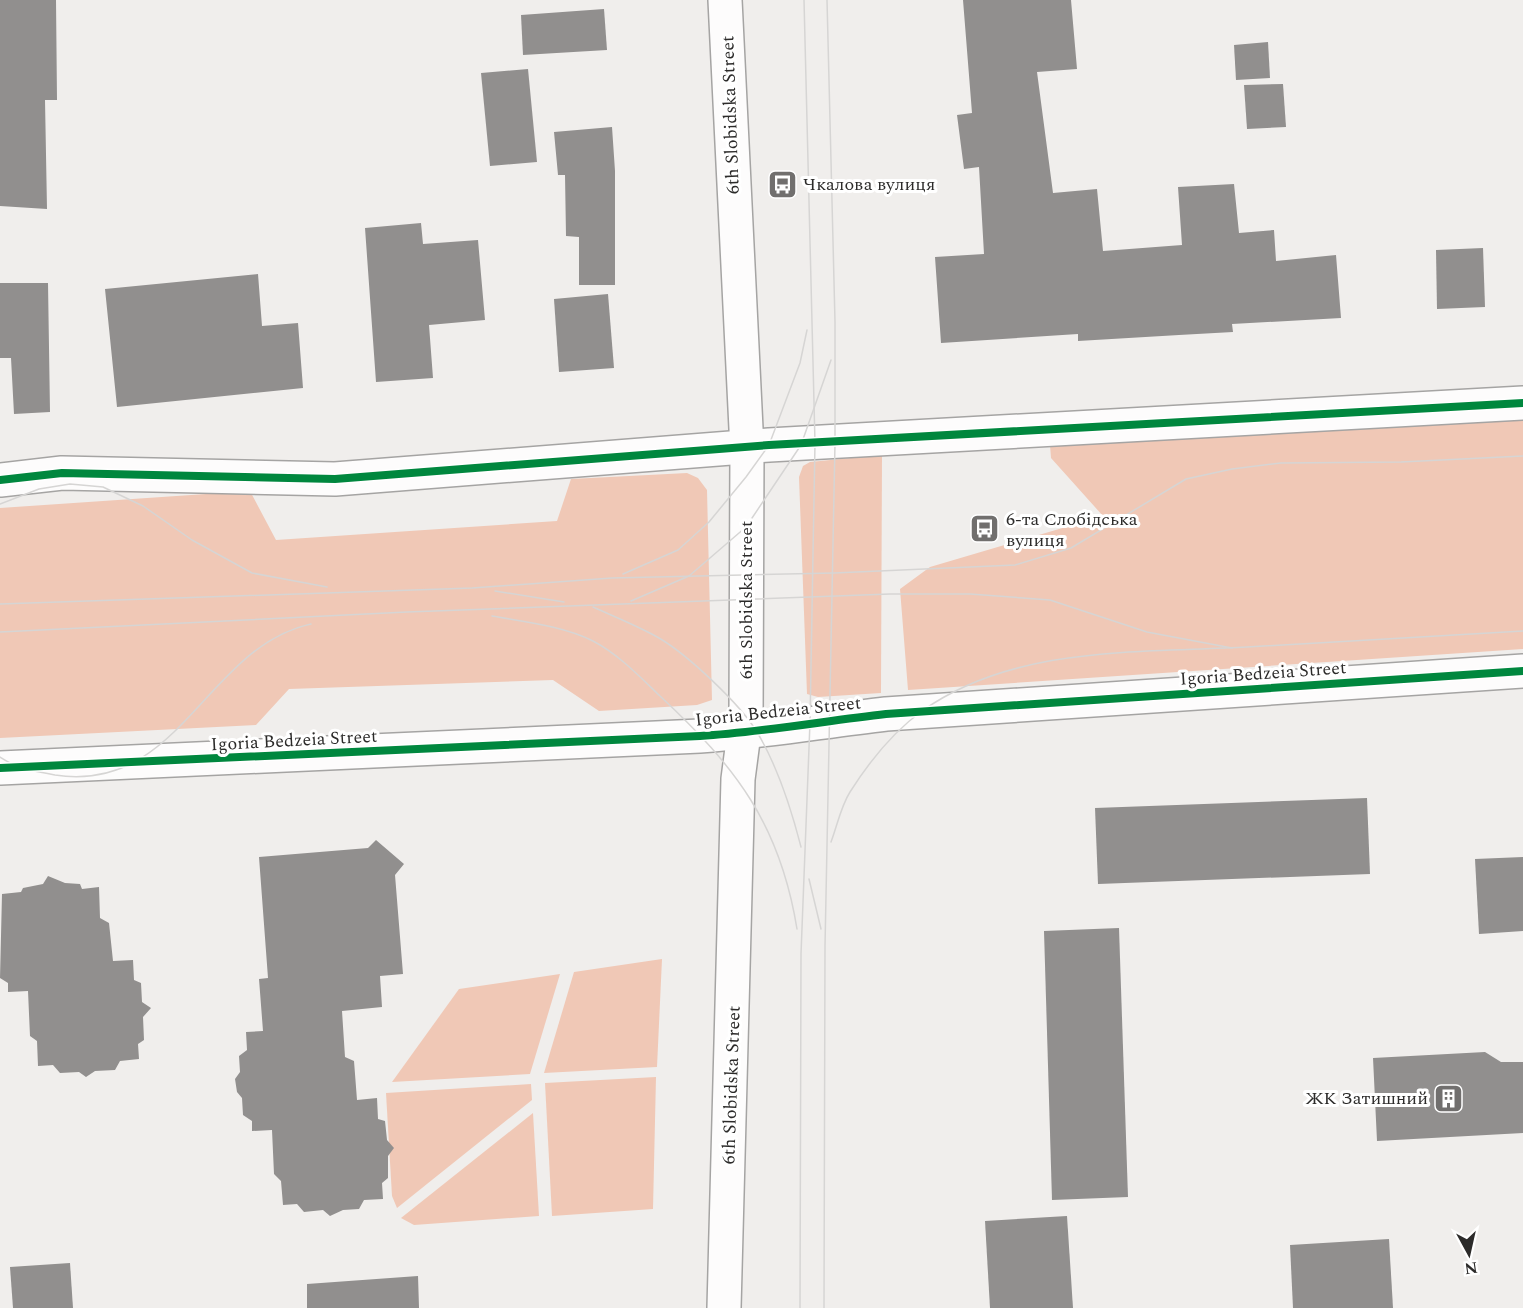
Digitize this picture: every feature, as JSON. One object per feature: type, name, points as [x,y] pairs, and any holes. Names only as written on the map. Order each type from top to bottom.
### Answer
[{"type":"street","name":"6th Slobidska Street","points":[[724,1308],[738,778],[745,733],[747,449],[725,0]]},
{"type":"street","points":[[0,480],[62,473],[335,479],[747,449],[770,445],[1523,403]]},
{"type":"street","name":"Igoria Bedzeia Street","points":[[0,768],[745,733],[810,722],[886,714],[1523,671]]},
{"type":"shaded area","points":[[1523,420],[1523,649],[908,690],[900,589],[930,567],[1103,516],[1051,458],[1050,445]]},
{"type":"shaded area","points":[[882,455],[881,693],[818,697],[807,694],[799,477],[803,466],[810,462]]},
{"type":"shaded area","points":[[687,473],[698,478],[707,490],[712,700],[697,705],[599,711],[553,680],[289,689],[256,725],[0,738],[0,508],[250,491],[276,540],[557,521],[571,479]]},
{"type":"shaded area","points":[[662,959],[657,1067],[544,1073],[574,972]]},
{"type":"shaded area","points":[[560,974],[530,1074],[392,1082],[459,989]]},
{"type":"shaded area","points":[[656,1077],[653,1209],[552,1216],[545,1083]]},
{"type":"shaded area","points":[[531,1084],[532,1100],[397,1208],[392,1196],[386,1093]]},
{"type":"shaded area","points":[[533,1113],[539,1216],[414,1225],[401,1218]]},
{"type":"building","points":[[0,0],[56,0],[57,100],[45,100],[47,209],[0,206]]},
{"type":"building","points":[[963,0],[1071,0],[1077,69],[1037,72],[1053,193],[1097,189],[1103,251],[1182,245],[1178,187],[1234,184],[1239,233],[1274,230],[1276,261],[1336,255],[1341,318],[1232,324],[1233,332],[1078,341],[1078,334],[941,343],[935,257],[984,254],[979,167],[964,169],[957,115],[972,113]]},
{"type":"building","points":[[604,9],[607,50],[523,55],[521,15]]},
{"type":"building","points":[[1268,42],[1270,78],[1236,80],[1234,45]]},
{"type":"building","points":[[528,69],[537,162],[490,166],[481,73]]},
{"type":"building","points":[[1283,84],[1286,127],[1247,129],[1244,85]]},
{"type":"building","points":[[612,127],[615,171],[615,285],[579,285],[579,237],[566,236],[565,175],[558,175],[554,132]]},
{"type":"building","points":[[421,223],[423,244],[478,240],[485,320],[429,325],[433,378],[376,382],[365,228]]},
{"type":"building","points":[[1483,248],[1485,307],[1437,309],[1436,250]]},
{"type":"building","points":[[258,274],[262,326],[298,323],[303,388],[117,407],[105,289]]},
{"type":"building","points":[[0,283],[48,283],[50,412],[14,414],[11,358],[0,358]]},
{"type":"building","points":[[608,294],[614,368],[559,372],[554,299]]},
{"type":"building","points":[[1367,798],[1370,874],[1098,884],[1095,808]]},
{"type":"building","points":[[376,840],[404,864],[395,875],[403,974],[380,976],[382,1007],[342,1011],[345,1057],[354,1061],[357,1100],[377,1098],[378,1119],[385,1121],[387,1140],[394,1148],[388,1156],[388,1178],[382,1183],[383,1199],[364,1200],[359,1209],[343,1210],[330,1216],[323,1210],[304,1212],[297,1204],[283,1205],[281,1181],[274,1174],[272,1130],[252,1131],[252,1121],[243,1115],[242,1098],[237,1092],[235,1079],[240,1072],[239,1056],[247,1050],[246,1032],[263,1031],[259,979],[268,978],[259,857],[368,848]]},
{"type":"building","points":[[1523,857],[1523,931],[1479,934],[1475,859]]},
{"type":"building","points":[[48,876],[65,883],[80,884],[82,889],[99,887],[100,918],[109,923],[113,961],[133,960],[134,980],[141,983],[142,1002],[151,1008],[143,1017],[144,1040],[138,1044],[139,1059],[120,1061],[115,1070],[95,1071],[86,1077],[79,1072],[60,1073],[53,1065],[38,1066],[37,1041],[30,1036],[28,991],[8,992],[8,983],[0,978],[2,894],[21,892],[23,888],[43,884]]},
{"type":"building","points":[[1119,928],[1128,1197],[1052,1200],[1044,931]]},
{"type":"building","name":"ЖК Затишний","points":[[1485,1052],[1501,1062],[1523,1062],[1523,1133],[1377,1141],[1373,1058]]},
{"type":"building","points":[[1067,1216],[1073,1308],[990,1308],[985,1221]]},
{"type":"building","points":[[1389,1239],[1393,1308],[1293,1308],[1290,1245]]},
{"type":"building","points":[[70,1263],[73,1308],[13,1308],[10,1267]]},
{"type":"building","points":[[418,1276],[419,1308],[307,1308],[307,1284]]},
{"type":"tram line","points":[[800,1308],[801,954],[810,722],[815,443],[804,0]]},
{"type":"tram line","points":[[824,1308],[825,946],[835,443],[835,322],[827,0]]},
{"type":"tram line","points":[[623,574],[678,550],[709,522],[746,477],[769,445],[800,363],[807,330]]},
{"type":"tram line","points":[[631,601],[689,576],[746,527],[801,445],[831,360]]},
{"type":"tram line","points":[[0,604],[472,588],[612,578],[834,573],[1015,565],[1071,548],[1186,479],[1232,469],[1281,463],[1401,462],[1523,456]]},
{"type":"tram line","points":[[0,504],[39,489],[70,484],[103,487],[143,506],[192,540],[252,573],[327,587]]},
{"type":"tram line","points":[[495,591],[564,602]]},
{"type":"tram line","points":[[0,632],[407,612],[890,594],[970,594],[1050,600],[1147,632],[1232,648]]},
{"type":"tram line","points":[[593,607],[671,646],[739,708],[757,732],[778,773],[801,847]]},
{"type":"tram line","points":[[492,616],[557,628],[593,641],[628,666],[687,722],[732,773],[751,800],[766,828],[779,858],[797,929]]},
{"type":"tram line","points":[[0,757],[20,767],[55,775],[98,775],[133,763],[163,742],[244,660],[275,638],[311,624]]},
{"type":"tram line","points":[[831,842],[850,792],[891,738],[922,711],[958,690],[997,674],[1037,663],[1121,652],[1523,631]]},
{"type":"tram line","points":[[809,879],[821,929]]},
{"type":"cycle path","points":[[0,480],[62,473],[335,479],[769,445],[1523,403]]},
{"type":"cycle path","points":[[0,768],[700,736],[886,714],[1523,671]]},
{"type":"place","name":"Чкалова вулиця","points":[[782,184]]},
{"type":"place","name":"6-та Слобідська вулиця","points":[[985,529]]},
{"type":"place","name":"ЖК Затишний","points":[[1449,1098]]}]
